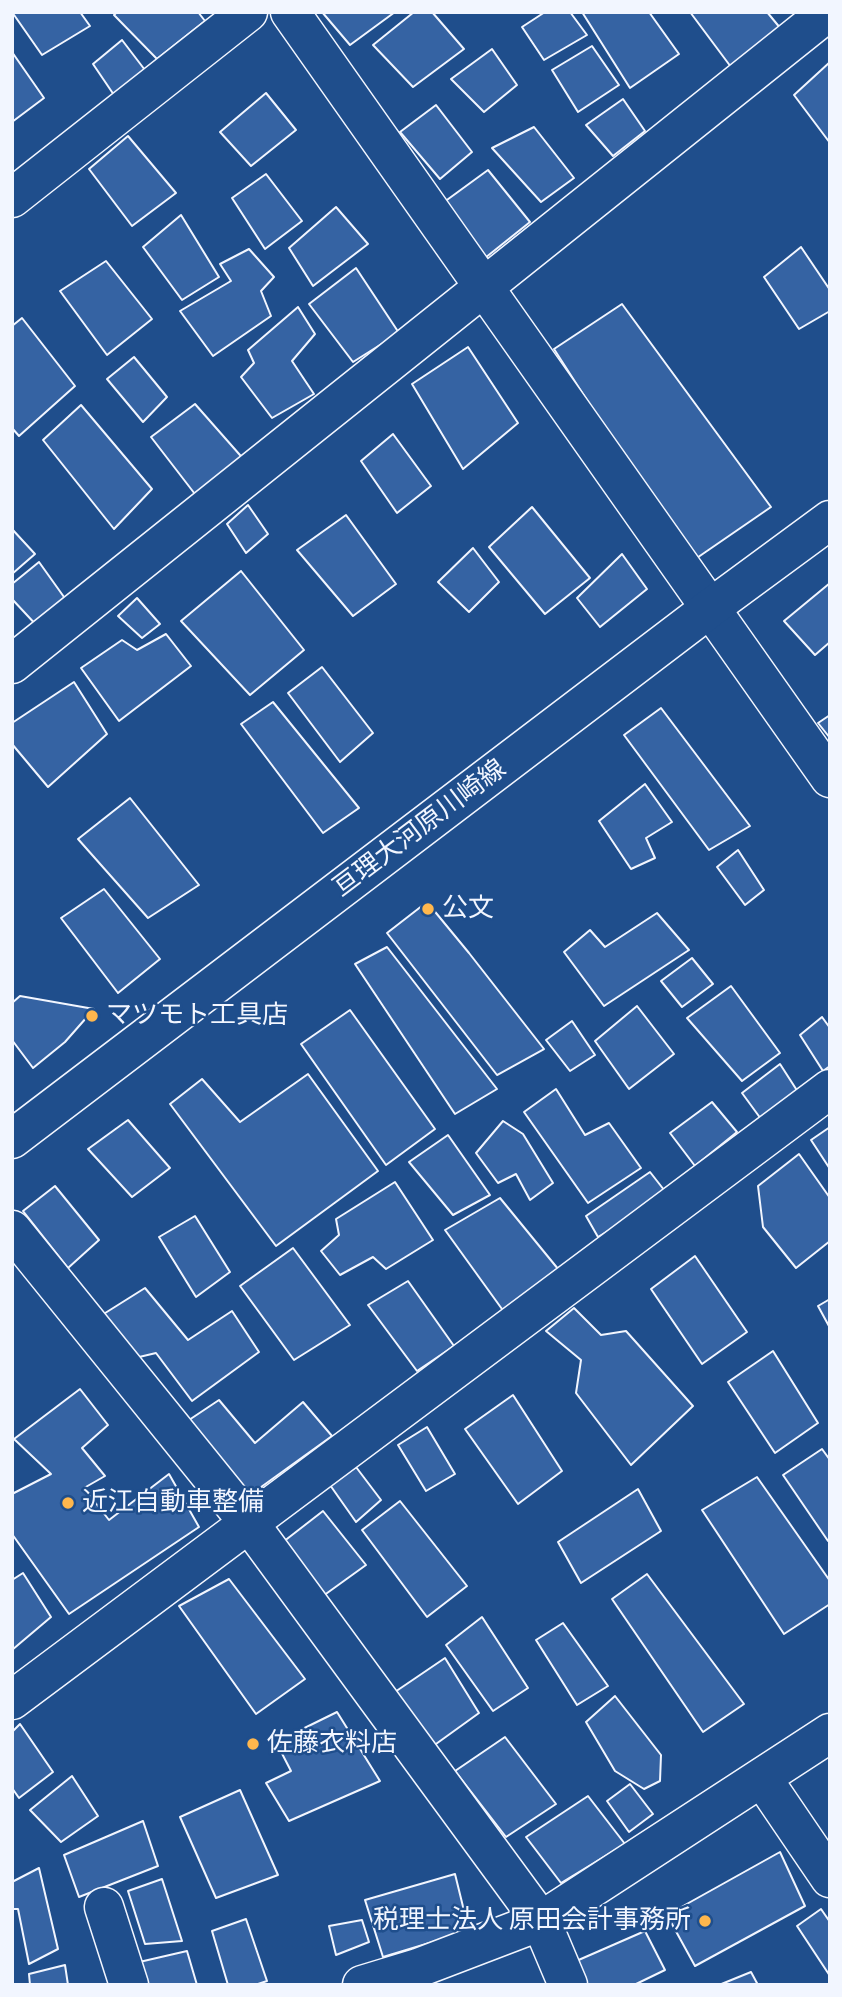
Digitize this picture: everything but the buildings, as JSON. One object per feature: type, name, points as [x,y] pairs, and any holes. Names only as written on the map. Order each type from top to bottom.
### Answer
[{"type":"street","points":[[12,198],[248,12]]},
{"type":"street","points":[[290,12],[830,778]]},
{"type":"street","points":[[12,664],[828,12]]},
{"type":"street","name":"亘理大河原川崎線","points":[[12,1139],[830,520]]},
{"type":"street","points":[[12,1700],[830,1089]]},
{"type":"street","points":[[12,1230],[249,1523],[541,1921],[569,1985]]},
{"type":"street","points":[[362,1985],[422,1976],[541,1921],[830,1733]]},
{"type":"street","points":[[762,1777],[830,1878]]},
{"type":"street","points":[[104,1907],[129,1985]]},
{"type":"place","name":"公文","points":[[428,909]]},
{"type":"place","name":"マツモト工具店","points":[[92,1016]]},
{"type":"place","name":"近江自動車整備","points":[[68,1503]]},
{"type":"place","name":"佐藤衣料店","points":[[253,1744]]},
{"type":"place","name":"税理士法人 原田会計事務所","points":[[705,1921]]}]
